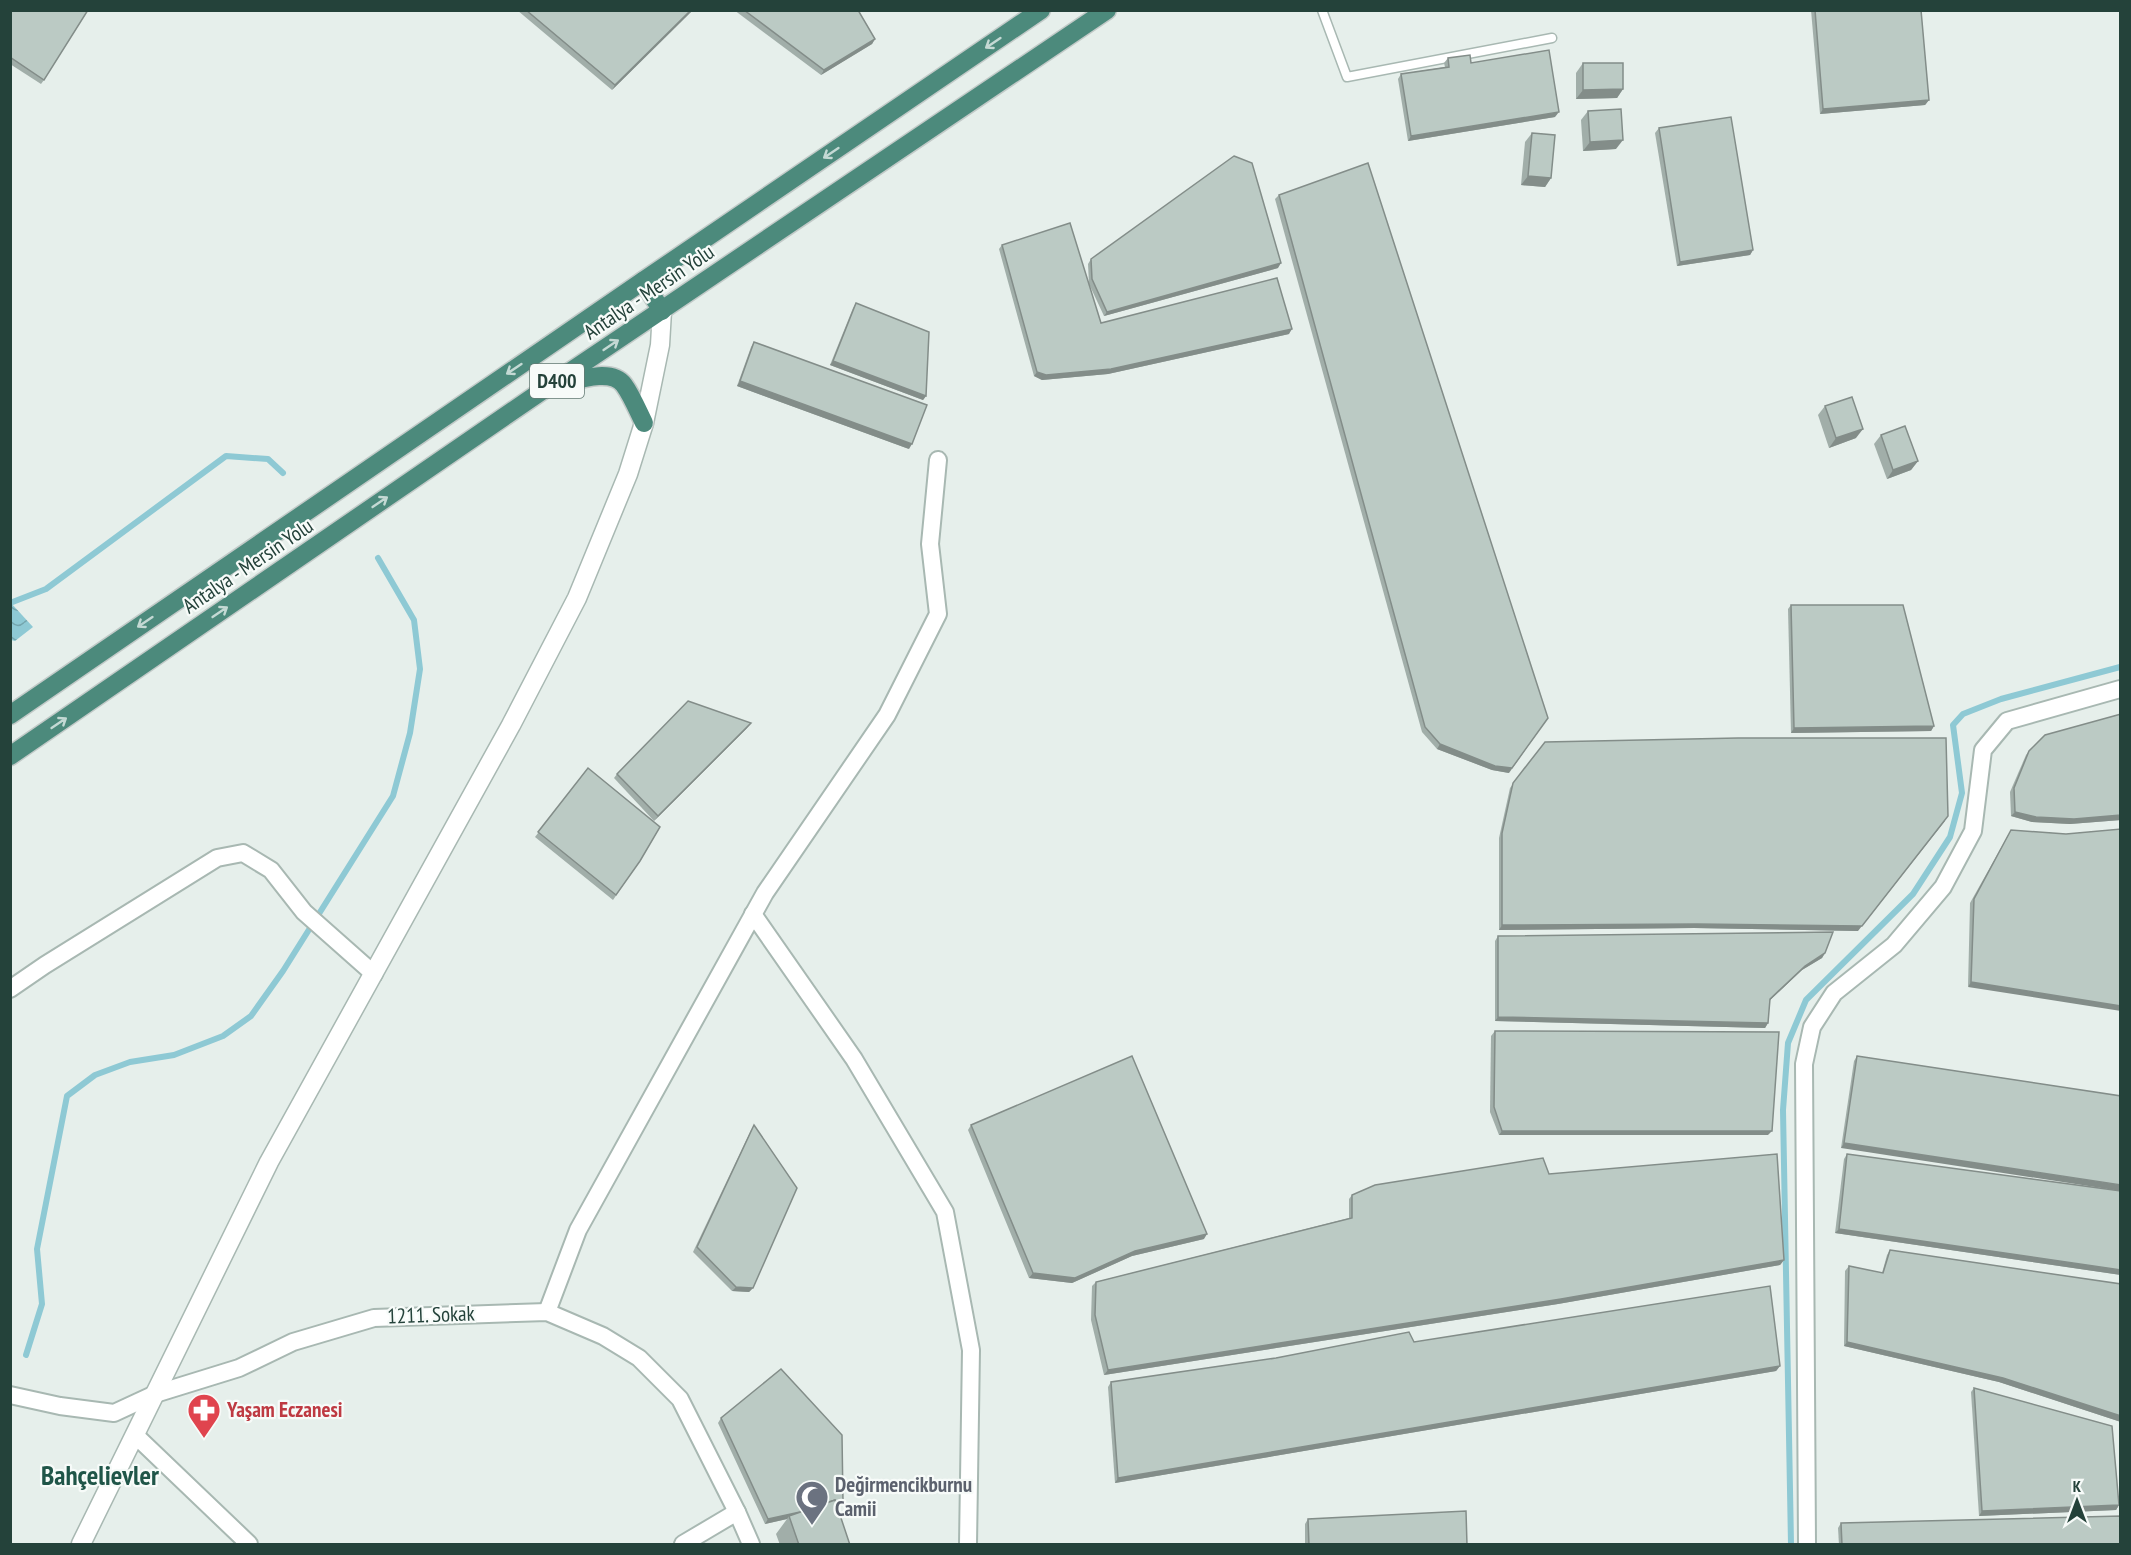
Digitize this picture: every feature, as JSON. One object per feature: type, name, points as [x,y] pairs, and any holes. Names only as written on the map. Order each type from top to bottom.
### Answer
[{"type":"highway","name":"Antalya - Mersin Yolu","points":[[10,715],[1041,10]]},
{"type":"highway","name":"Antalya - Mersin Yolu","points":[[10,756],[549,386],[1107,10]]},
{"type":"highway","points":[[643,281],[662,311]]},
{"type":"highway","points":[[549,386],[604,376],[615,378],[624,384],[645,423]]},
{"type":"street","points":[[81,1545],[269,1162],[512,725],[578,598],[628,474],[645,423],[660,345],[662,311]]},
{"type":"street","points":[[547,1312],[578,1230],[765,892],[887,715],[938,614],[930,544],[938,460]]},
{"type":"street","points":[[1807,1545],[1804,1064],[1812,1027],[1834,993],[1894,945],[1943,886],[1973,831],[1983,750],[2007,721],[2121,689]]},
{"type":"street","points":[[10,989],[217,858],[243,853],[271,870],[304,912],[374,974]]},
{"type":"street","points":[[753,914],[854,1059],[945,1212],[971,1350],[968,1545]]},
{"type":"street","name":"1211. Sokak","points":[[10,1395],[60,1406],[114,1413],[155,1394],[239,1368],[293,1342],[374,1318],[547,1312],[603,1336],[639,1358],[680,1399],[737,1512],[751,1545]]},
{"type":"street","points":[[135,1435],[249,1545]]},
{"type":"street","points":[[683,1545],[737,1512]]},
{"type":"lane","points":[[1322,10],[1347,77],[1552,38]]},
{"type":"water","points":[[11,603],[33,627],[15,641],[11,640]]},
{"type":"building","points":[[10,10],[88,10],[44,80],[10,57]]},
{"type":"building","points":[[526,10],[691,10],[615,85]]},
{"type":"building","points":[[744,10],[858,10],[875,39],[824,70]]},
{"type":"building","points":[[1815,10],[1921,10],[1929,100],[1823,109]]},
{"type":"building","points":[[1549,50],[1559,112],[1411,136],[1401,74],[1449,67],[1448,58],[1470,55],[1471,63]]},
{"type":"building","points":[[1583,63],[1623,63],[1623,89],[1583,90]]},
{"type":"building","points":[[1621,109],[1623,140],[1590,142],[1588,111]]},
{"type":"building","points":[[1731,117],[1753,250],[1680,262],[1659,128]]},
{"type":"building","points":[[1532,133],[1555,135],[1551,178],[1528,176]]},
{"type":"building","points":[[1234,156],[1252,163],[1281,263],[1107,312],[1092,279],[1091,259]]},
{"type":"building","points":[[1368,163],[1548,718],[1512,768],[1495,766],[1440,744],[1425,727],[1279,195]]},
{"type":"building","points":[[1070,223],[1101,323],[1277,278],[1292,329],[1111,369],[1046,375],[1037,372],[1002,245]]},
{"type":"building","points":[[856,303],[929,332],[926,396],[833,361]]},
{"type":"building","points":[[754,342],[927,405],[912,444],[740,381]]},
{"type":"building","points":[[1852,397],[1863,429],[1836,438],[1825,406]]},
{"type":"building","points":[[1905,426],[1918,461],[1893,470],[1881,435]]},
{"type":"building","points":[[1791,605],[1903,605],[1934,726],[1794,728]]},
{"type":"building","points":[[688,701],[751,723],[658,816],[617,774]]},
{"type":"building","points":[[2121,714],[2121,815],[2074,819],[2036,817],[2015,812],[2014,788],[2029,751],[2045,735]]},
{"type":"building","points":[[1738,738],[1946,738],[1948,816],[1862,926],[1502,925],[1502,833],[1513,783],[1545,742]]},
{"type":"building","points":[[588,768],[660,827],[616,895],[538,832]]},
{"type":"building","points":[[2121,829],[2121,1006],[1971,982],[1974,899],[2011,830],[2066,834]]},
{"type":"building","points":[[1833,932],[1825,953],[1805,966],[1770,999],[1768,1023],[1498,1017],[1498,936]]},
{"type":"building","points":[[1495,1031],[1779,1032],[1772,1131],[1502,1131],[1494,1107]]},
{"type":"building","points":[[1132,1056],[1207,1234],[1135,1251],[1075,1278],[1033,1273],[971,1125]]},
{"type":"building","points":[[1857,1056],[2121,1096],[2121,1185],[1844,1143]]},
{"type":"building","points":[[754,1125],[797,1188],[753,1288],[736,1287],[697,1247]]},
{"type":"building","points":[[1777,1154],[1784,1260],[1561,1299],[1108,1370],[1095,1315],[1096,1282],[1352,1218],[1352,1195],[1375,1185],[1543,1158],[1549,1174]]},
{"type":"building","points":[[1847,1154],[2121,1191],[2121,1270],[1839,1229]]},
{"type":"building","points":[[1890,1250],[2121,1284],[2121,1416],[2003,1378],[1847,1342],[1849,1266],[1883,1273]]},
{"type":"building","points":[[1770,1286],[1780,1366],[1118,1478],[1111,1382],[1276,1358],[1409,1332],[1414,1342]]},
{"type":"building","points":[[781,1369],[842,1435],[843,1502],[836,1504],[835,1500],[800,1512],[768,1519],[721,1418]]},
{"type":"building","points":[[1974,1388],[2112,1426],[2119,1505],[1982,1511]]},
{"type":"building","points":[[835,1500],[850,1545],[799,1545],[789,1516]]},
{"type":"building","points":[[1466,1511],[1467,1545],[1309,1545],[1308,1519]]},
{"type":"building","points":[[2121,1516],[2121,1545],[1842,1545],[1841,1523]]},
{"type":"waterway","points":[[10,603],[46,589],[226,456],[268,459],[283,473]]},
{"type":"waterway","points":[[26,1355],[42,1304],[37,1249],[67,1096],[95,1075],[130,1062],[174,1055],[223,1036],[251,1016],[283,971],[393,796],[410,733],[420,669],[414,620],[378,558]]},
{"type":"waterway","points":[[1791,1544],[1783,1110],[1788,1043],[1806,1000],[1913,894],[1950,837],[1962,793],[1953,725],[1963,714],[2001,699],[2120,667]]},
{"type":"place","name":"Yaşam Eczanesi","points":[[204,1439]]},
{"type":"place","name":"Değirmencikburnu Camii","points":[[812,1526]]},
{"type":"district","name":"Bahçelievler","points":[[100,1476]]}]
